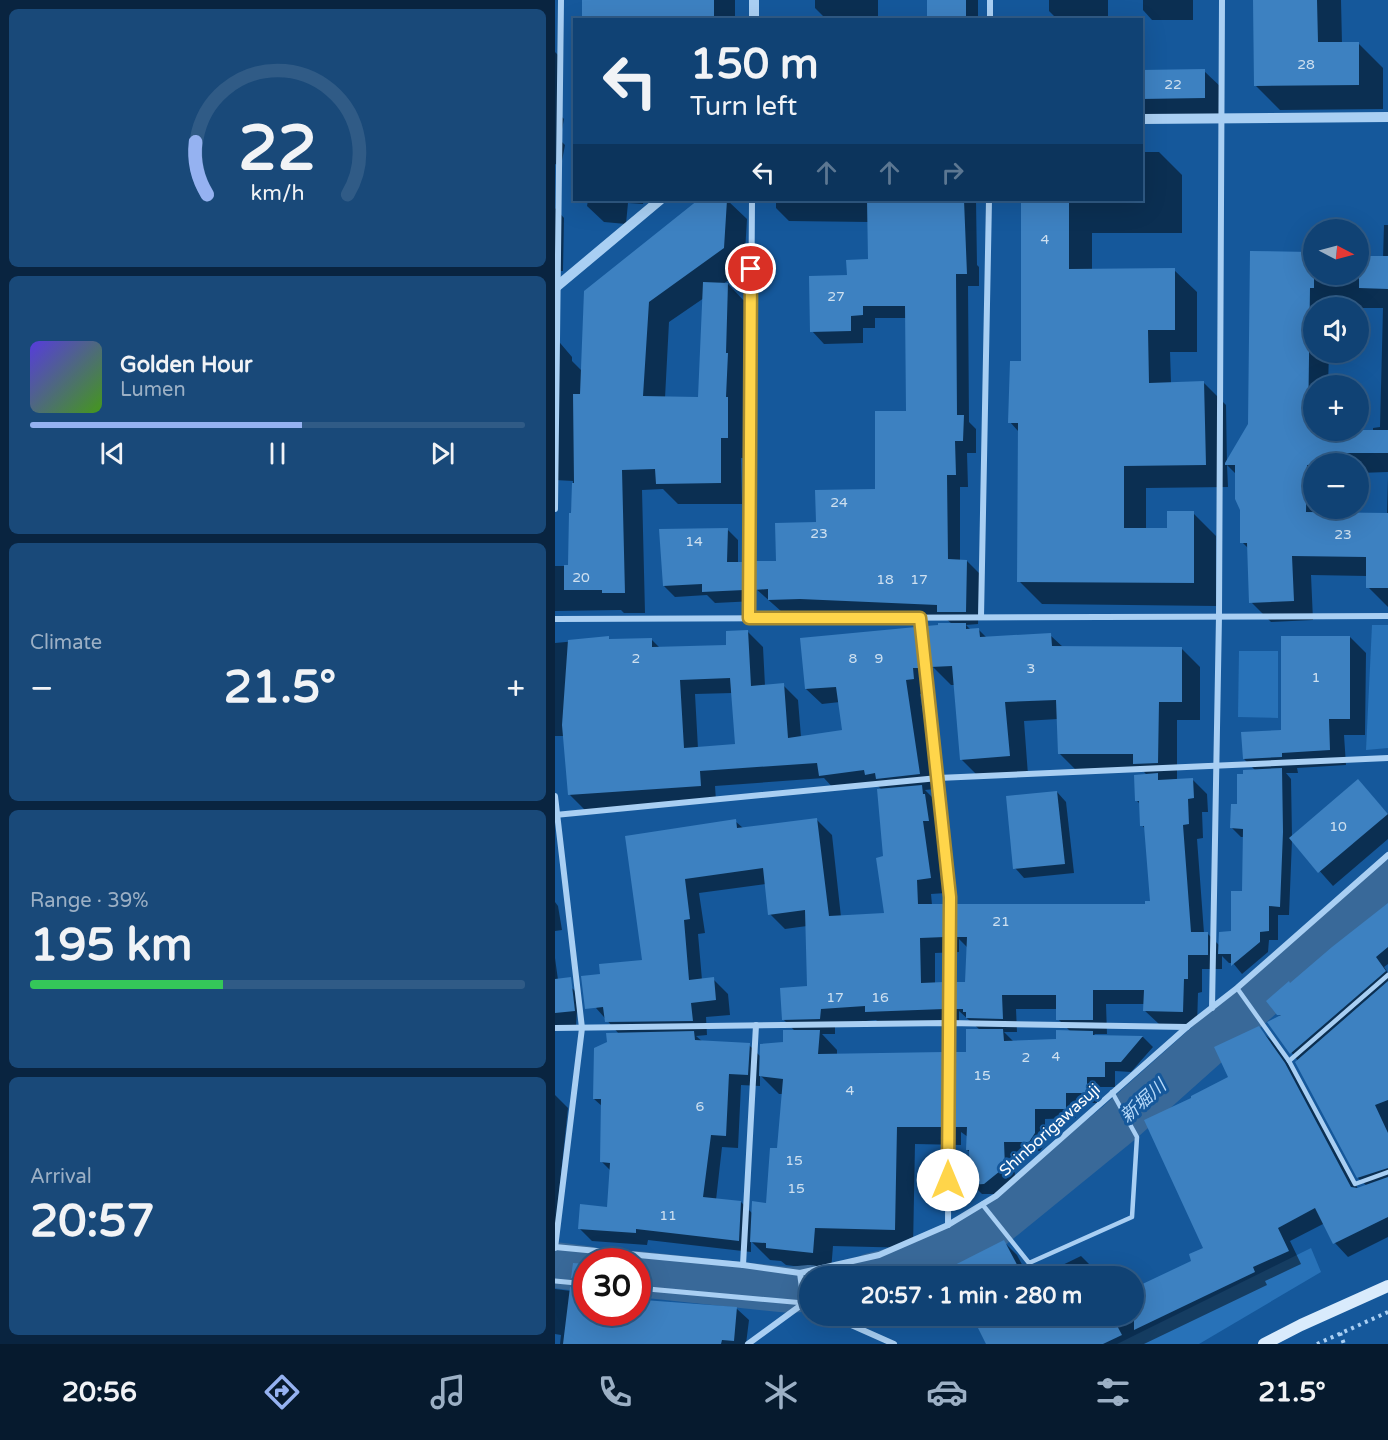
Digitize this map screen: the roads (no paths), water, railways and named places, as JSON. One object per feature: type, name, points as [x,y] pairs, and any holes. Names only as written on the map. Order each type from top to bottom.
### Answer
[{"type":"main road","points":[[1264,1344],[1388,1286]]},
{"type":"street","points":[[555,509],[561,0]]},
{"type":"street","points":[[754,0],[754,18]]},
{"type":"street","points":[[990,0],[990,18]]},
{"type":"street","points":[[1212,1008],[1218,616],[1222,0]]},
{"type":"street","points":[[1143,119],[1388,117]]},
{"type":"street","points":[[557,287],[659,201]]},
{"type":"street","points":[[749,618],[752,201]]},
{"type":"street","points":[[981,617],[989,201]]},
{"type":"street","points":[[555,619],[1388,616]]},
{"type":"street","points":[[920,618],[950,897],[948,1224]]},
{"type":"street","points":[[556,815],[937,778],[1388,758]]},
{"type":"street","points":[[555,796],[582,1028],[555,1247]]},
{"type":"street","name":"Shinborigawasuji","points":[[831,1266],[879,1255],[948,1224],[996,1196],[1112,1092],[1237,988],[1388,855]]},
{"type":"street","points":[[555,1028],[948,1023],[1187,1028]]},
{"type":"street","points":[[743,1265],[756,1025]]},
{"type":"street","name":"Shinborigawasuji","points":[[555,1247],[743,1265],[799,1273]]},
{"type":"street","points":[[555,1281],[573,1283]]},
{"type":"street","points":[[651,1289],[799,1304]]},
{"type":"street","points":[[748,1344],[799,1310]]},
{"type":"street","points":[[854,1326],[894,1344]]},
{"type":"lane","points":[[1289,1061],[1388,975]]},
{"type":"lane","points":[[1237,988],[1289,1061],[1355,1184],[1388,1172]]},
{"type":"lane","points":[[982,1204],[1029,1263],[1132,1217],[1137,1137],[1112,1092]]},
{"type":"waterway","name":"新堀川","points":[[912,1266],[990,1228],[1119,1123],[1388,883]]},
{"type":"waterway","name":"新堀川","points":[[555,1265],[573,1267]]},
{"type":"waterway","name":"新堀川","points":[[651,1275],[789,1290],[799,1289]]}]
